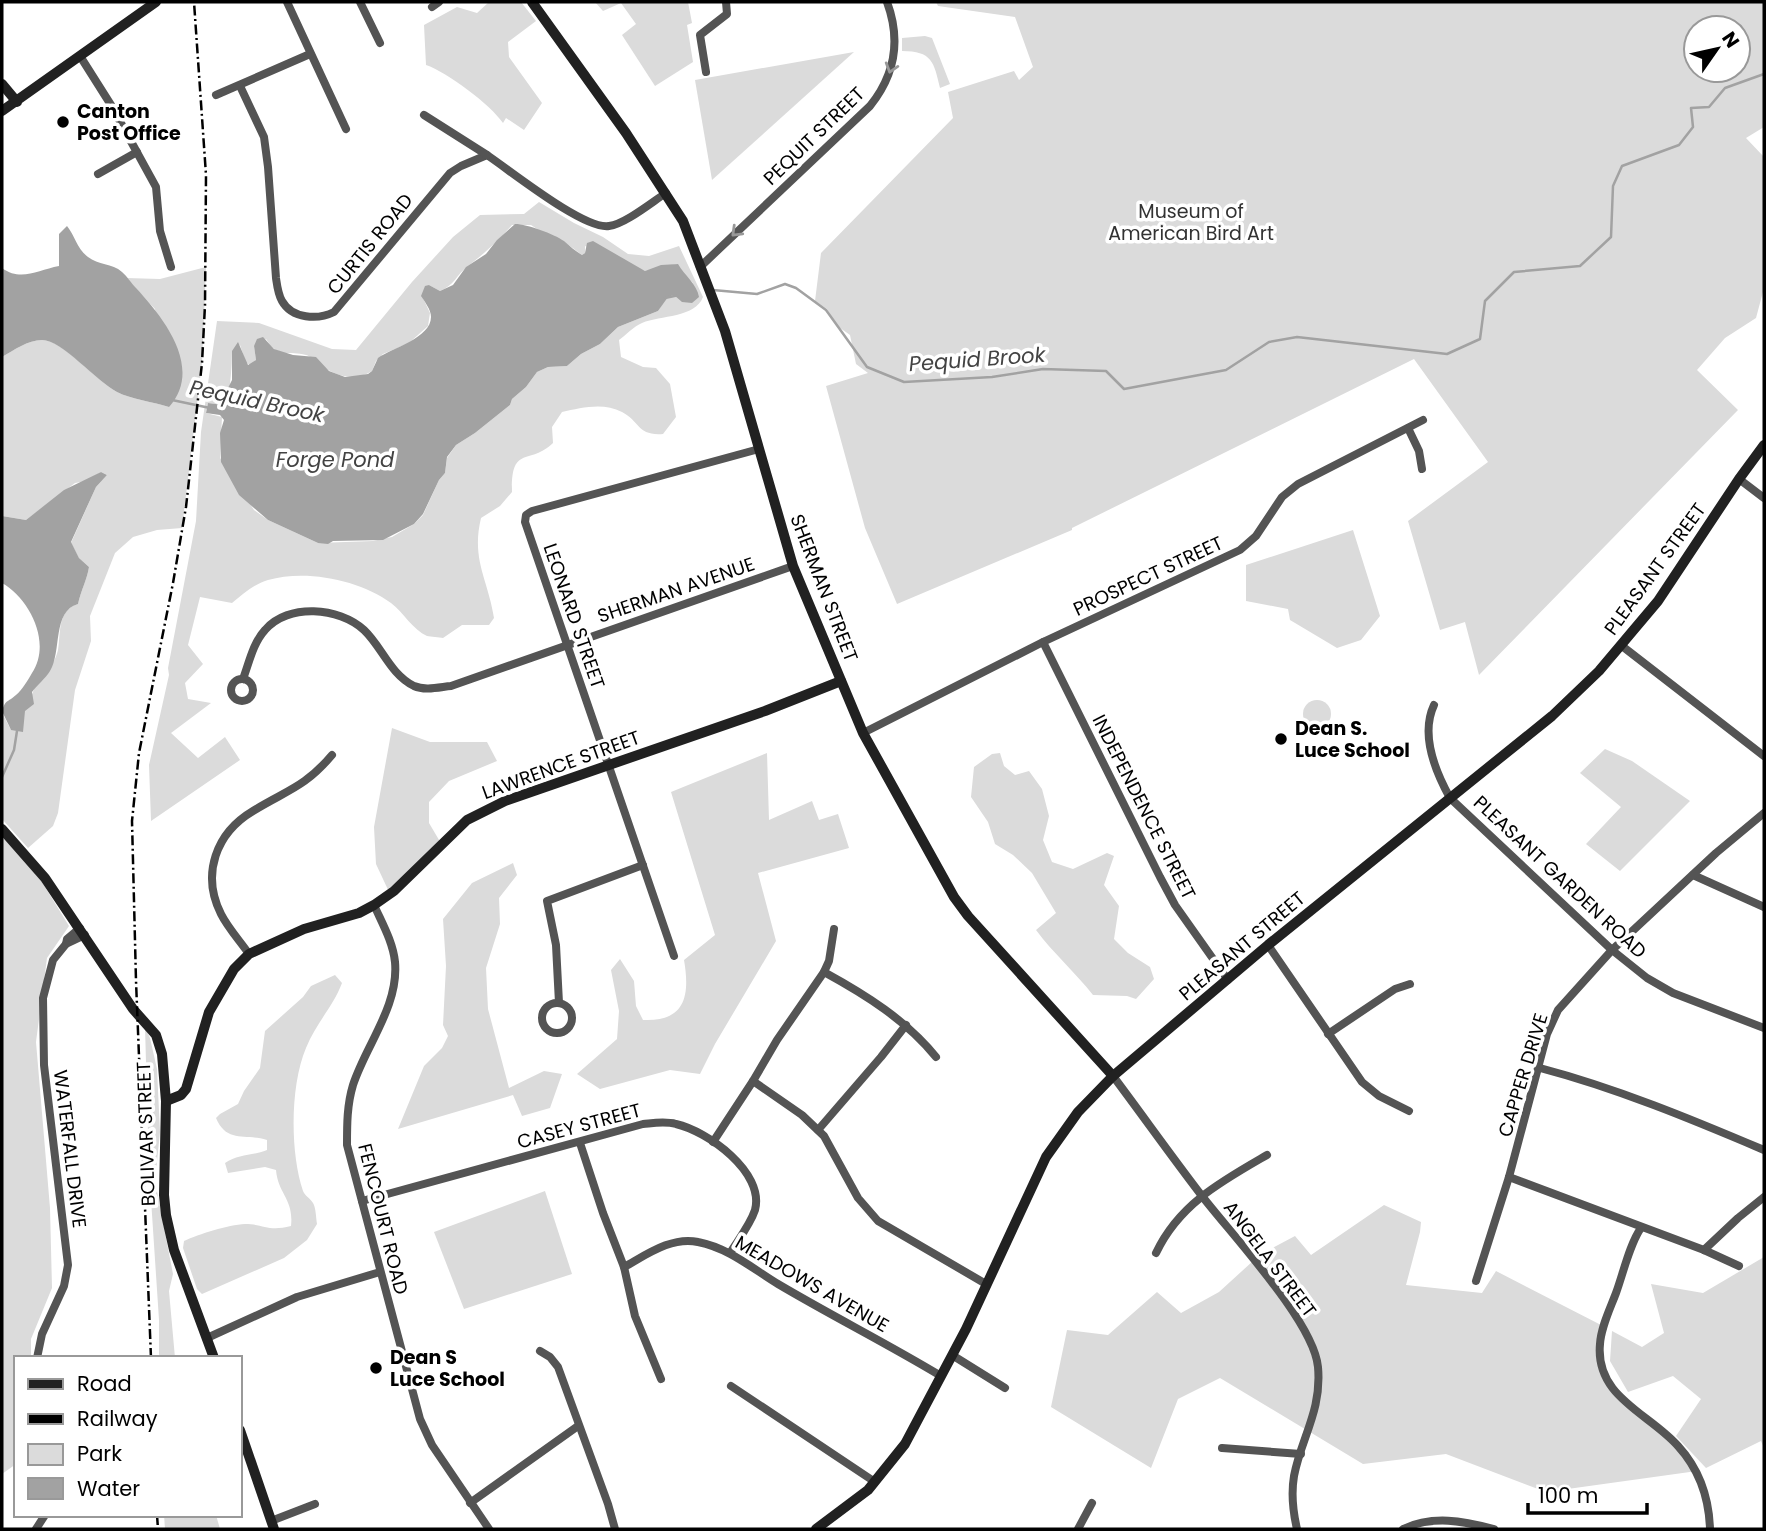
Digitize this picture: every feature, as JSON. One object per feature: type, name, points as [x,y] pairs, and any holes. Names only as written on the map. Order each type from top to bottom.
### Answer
[{"type":"main road","points":[[2,111],[156,2]]},
{"type":"main road","name":"SHERMAN STREET","points":[[532,2],[683,221],[725,331],[793,566],[863,733],[954,897],[968,916],[1113,1076]]},
{"type":"main road","points":[[2,84],[17,102]]},
{"type":"main road","name":"PLEASANT STREET","points":[[816,1529],[875,1482],[905,1444],[952,1355],[1046,1157],[1078,1112],[1113,1076],[1268,945],[1552,716],[1622,646],[1658,601],[1764,445]]},
{"type":"main road","name":"LAWRENCE STREET","points":[[166,1101],[181,1095],[186,1089],[209,1012],[234,969],[249,954],[304,929],[359,913],[374,905],[394,891],[467,820],[482,811],[765,711],[841,681]]},
{"type":"main road","name":"BOLIVAR STREET","points":[[2,829],[45,878],[133,1009],[156,1035],[162,1054],[166,1101],[166,1215],[174,1250],[213,1356]]},
{"type":"main road","points":[[242,1436],[272,1525]]},
{"type":"street","points":[[287,2],[346,129]]},
{"type":"street","points":[[359,2],[380,43]]},
{"type":"street","points":[[706,72],[700,35],[727,14],[726,2]]},
{"type":"street","name":"PEQUIT STREET","points":[[700,267],[881,93],[894,57],[895,31],[887,2]]},
{"type":"street","points":[[216,95],[310,54]]},
{"type":"street","points":[[80,56],[92,72],[156,187],[160,231],[171,267]]},
{"type":"street","name":"CURTIS ROAD","points":[[240,86],[264,137],[279,292],[282,302],[306,317],[322,318],[334,312],[450,173],[487,155]]},
{"type":"street","points":[[424,115],[577,216],[595,225],[610,226],[666,193]]},
{"type":"street","points":[[98,174],[137,152]]},
{"type":"street","name":"PROSPECT STREET","points":[[863,733],[1043,642],[1240,550],[1256,536],[1282,497],[1298,484],[1423,420]]},
{"type":"street","points":[[1408,428],[1419,451],[1422,469]]},
{"type":"street","name":"LEONARD STREET","points":[[674,956],[525,523],[526,515],[626,484],[759,449]]},
{"type":"street","points":[[1739,479],[1764,498]]},
{"type":"street","name":"SHERMAN AVENUE","points":[[243,679],[255,644],[271,624],[289,615],[330,612],[341,615],[364,630],[401,677],[416,687],[452,686],[793,566]]},
{"type":"street","name":"INDEPENDENCE STREET","points":[[1043,642],[1160,877],[1181,914],[1228,980]]},
{"type":"street","points":[[1622,646],[1764,756]]},
{"type":"street","points":[[1434,705],[1429,715],[1428,732],[1436,770],[1450,797]]},
{"type":"street","points":[[249,954],[221,914],[214,894],[212,876],[219,844],[239,821],[306,783],[331,755]]},
{"type":"street","name":"PLEASANT GARDEN ROAD","points":[[1450,797],[1612,950],[1647,978],[1673,993],[1764,1028]]},
{"type":"street","name":"CAPPER DRIVE","points":[[1476,1281],[1509,1177],[1548,1034],[1558,1010],[1612,950],[1764,813]]},
{"type":"street","points":[[559,1003],[556,945],[547,901],[643,865]]},
{"type":"street","points":[[1693,875],[1764,907]]},
{"type":"street","name":"FENCOURT ROAD","points":[[374,905],[391,944],[395,962],[394,980],[387,1007],[354,1082],[348,1104],[347,1145],[420,1419],[432,1445],[489,1529]]},
{"type":"street","points":[[713,1142],[777,1040],[824,972],[829,961],[834,929]]},
{"type":"street","name":"WATERFALL DRIVE","points":[[37,1356],[42,1334],[64,1286],[68,1265],[44,1065],[43,998],[53,960],[67,939],[83,932]]},
{"type":"street","points":[[1268,945],[1362,1082],[1380,1096],[1409,1111]]},
{"type":"street","points":[[824,972],[906,1025],[936,1057]]},
{"type":"street","points":[[1328,1034],[1395,989],[1410,984]]},
{"type":"street","points":[[818,1130],[906,1025]]},
{"type":"street","points":[[1540,1068],[1702,1124],[1764,1150]]},
{"type":"street","name":"ANGELA STREET","points":[[1113,1076],[1202,1196],[1287,1303],[1310,1341],[1318,1366],[1317,1390],[1315,1413],[1294,1476],[1293,1514],[1297,1529]]},
{"type":"street","points":[[753,1081],[802,1115],[824,1136],[858,1198],[877,1221],[986,1284]]},
{"type":"street","name":"CASEY STREET","points":[[362,1201],[643,1124],[678,1124],[713,1142],[735,1158],[747,1172],[755,1209],[730,1253]]},
{"type":"street","points":[[580,1143],[624,1267],[635,1316],[661,1379]]},
{"type":"street","points":[[1156,1253],[1176,1219],[1202,1196],[1267,1155]]},
{"type":"street","points":[[1509,1177],[1704,1250],[1739,1266]]},
{"type":"street","points":[[1704,1250],[1738,1217],[1764,1197]]},
{"type":"street","points":[[1641,1228],[1603,1326],[1599,1346],[1604,1369],[1620,1399],[1676,1444],[1689,1460],[1703,1487],[1709,1508],[1710,1529]]},
{"type":"street","name":"MEADOWS AVENUE","points":[[624,1267],[659,1248],[680,1241],[698,1242],[730,1253],[778,1284],[941,1376]]},
{"type":"street","points":[[207,1338],[297,1297],[380,1272]]},
{"type":"street","points":[[540,1351],[551,1357],[558,1367],[615,1529]]},
{"type":"street","points":[[952,1355],[1005,1388]]},
{"type":"street","points":[[731,1386],[875,1482]]},
{"type":"street","points":[[470,1503],[578,1426]]},
{"type":"street","points":[[1223,1448],[1301,1454]]},
{"type":"street","points":[[1078,1529],[1092,1503]]},
{"type":"street","points":[[272,1525],[315,1504]]},
{"type":"street","points":[[1404,1529],[1415,1523],[1435,1520],[1468,1522],[1494,1529]]},
{"type":"green space","points":[[489,2],[521,2],[536,21],[508,42],[509,57],[542,103],[524,130],[506,118],[503,123],[468,90],[426,65],[424,25],[457,7],[477,13]]},
{"type":"green space","points":[[595,2],[688,2],[692,23],[687,25],[693,62],[655,86],[622,35],[636,24],[621,3],[603,11]]},
{"type":"green space","name":"Museum of American Bird Art","points":[[936,2],[1764,2],[1764,127],[1746,138],[1764,157],[1764,288],[1756,318],[1725,338],[1697,370],[1738,410],[1479,675],[1465,622],[1440,630],[1408,521],[1488,462],[1414,359],[1072,530],[897,604],[865,528],[826,386],[868,373],[856,364],[850,335],[836,325],[827,309],[815,301],[821,253],[953,118],[948,92],[1014,71],[1019,80],[1033,67],[1015,17],[938,6]]},
{"type":"green space","points":[[902,38],[932,38],[950,84],[940,88],[936,71],[926,56],[902,51]]},
{"type":"green space","points":[[854,52],[712,180],[695,80]]},
{"type":"green space","points":[[539,202],[628,254],[649,256],[679,246],[703,297],[699,304],[677,315],[642,323],[619,340],[621,357],[643,367],[656,368],[670,384],[676,417],[663,434],[655,434],[643,430],[622,412],[607,407],[562,412],[552,427],[553,443],[544,450],[518,461],[512,477],[512,492],[500,506],[481,518],[478,533],[479,558],[494,618],[489,625],[462,625],[443,638],[427,636],[417,630],[391,603],[378,595],[348,583],[315,576],[268,580],[253,587],[232,603],[200,597],[188,645],[203,664],[185,683],[188,699],[211,703],[171,733],[198,758],[225,737],[240,760],[151,821],[149,765],[169,675],[168,668],[196,521],[201,432],[217,321],[259,323],[332,349],[356,350],[453,237],[480,215],[524,214]],"holes":[[[512,225],[531,225],[562,240],[582,255],[585,253],[585,246],[645,271],[677,264],[693,283],[666,298],[658,311],[618,327],[600,344],[581,354],[567,366],[548,367],[537,372],[526,387],[512,399],[510,405],[456,445],[447,458],[445,473],[423,515],[414,524],[392,537],[373,541],[318,543],[268,520],[254,510],[220,458],[222,417],[206,413],[208,403],[223,405],[228,401],[232,352],[240,345],[246,363],[251,365],[256,360],[254,346],[266,339],[275,350],[308,356],[339,375],[352,377],[365,374],[372,371],[383,354],[409,343],[428,326],[430,313],[422,296],[429,285],[440,291],[445,289]]]},
{"type":"green space","points":[[206,267],[202,363],[182,528],[157,530],[133,537],[115,553],[90,616],[91,641],[75,690],[58,813],[53,826],[28,848],[2,819],[2,713],[11,730],[35,687],[56,657],[63,617],[66,611],[78,604],[89,567],[79,558],[71,543],[96,487],[107,475],[101,472],[86,481],[75,483],[26,520],[2,516],[2,357],[32,342],[50,342],[117,392],[169,407],[155,309],[126,278],[160,279]]},
{"type":"green space","points":[[1353,530],[1380,616],[1361,640],[1337,648],[1290,620],[1288,609],[1246,601],[1246,565]]},
{"type":"green space","points":[[1317,700],[1327,704],[1331,714],[1327,724],[1317,728],[1307,724],[1303,714],[1307,704]]},
{"type":"green space","points":[[392,728],[430,742],[487,742],[497,761],[449,781],[429,802],[429,823],[442,845],[390,894],[376,864],[374,827]]},
{"type":"green space","points":[[1605,749],[1632,761],[1690,801],[1620,871],[1586,844],[1621,807],[1580,773]]},
{"type":"green space","points":[[767,753],[769,820],[812,801],[819,820],[838,814],[849,848],[758,873],[776,941],[700,1074],[670,1070],[600,1089],[577,1074],[617,1039],[619,1011],[611,970],[620,959],[634,981],[636,1006],[643,1020],[668,1016],[682,1004],[685,995],[684,960],[715,935],[671,792]]},
{"type":"green space","points":[[1000,753],[1004,766],[1015,775],[1029,771],[1042,789],[1049,816],[1043,840],[1052,862],[1073,869],[1107,853],[1114,856],[1104,885],[1119,906],[1114,939],[1128,953],[1150,967],[1154,979],[1136,999],[1127,996],[1093,995],[1036,930],[1056,913],[1032,873],[1013,855],[995,844],[988,822],[971,797],[974,767],[992,754]]},
{"type":"green space","points":[[2,834],[42,882],[69,926],[47,958],[36,1042],[50,1208],[52,1288],[31,1339],[31,1356],[14,1356],[14,1465],[2,1474]]},
{"type":"green space","points":[[513,863],[517,875],[499,898],[500,924],[486,968],[488,1009],[509,1088],[544,1071],[562,1074],[550,1108],[522,1116],[513,1095],[398,1129],[424,1066],[442,1048],[448,1036],[443,1025],[446,966],[443,919],[472,883]]},
{"type":"green space","points":[[335,975],[342,983],[306,1048],[295,1100],[294,1139],[299,1175],[304,1193],[314,1205],[317,1224],[307,1240],[284,1258],[202,1294],[197,1289],[183,1248],[184,1241],[214,1230],[245,1224],[271,1228],[291,1226],[290,1209],[276,1170],[265,1167],[228,1173],[225,1163],[267,1150],[267,1140],[231,1135],[220,1126],[216,1118],[238,1104],[260,1068],[265,1031],[303,997],[311,986]]},
{"type":"green space","points":[[145,1027],[157,1069],[160,1132],[155,1181],[173,1274],[169,1291],[175,1356],[159,1356]]},
{"type":"green space","points":[[545,1191],[572,1274],[464,1309],[434,1232]]},
{"type":"green space","points":[[1384,1205],[1421,1222],[1406,1285],[1482,1293],[1496,1271],[1603,1326],[1599,1346],[1613,1390],[1656,1426],[1697,1471],[1546,1492],[1446,1454],[1363,1464],[1220,1378],[1178,1399],[1151,1468],[1051,1407],[1067,1330],[1108,1335],[1157,1292],[1181,1313],[1219,1292],[1253,1261],[1252,1259],[1295,1236],[1311,1255]]},
{"type":"green space","points":[[1764,1257],[1764,1448],[1761,1441],[1706,1468],[1676,1436],[1701,1399],[1673,1376],[1628,1392],[1610,1361],[1612,1331],[1642,1347],[1664,1333],[1651,1284],[1703,1293]]},
{"type":"green space","points":[[164,1517],[217,1517],[220,1529],[165,1529]]},
{"type":"water","name":"Forge Pond","points":[[515,224],[554,235],[582,255],[587,243],[593,241],[645,271],[661,265],[678,264],[696,288],[699,297],[692,303],[682,302],[674,295],[668,297],[658,311],[618,327],[600,344],[581,354],[567,366],[548,367],[537,372],[526,387],[512,399],[510,405],[456,445],[447,457],[445,473],[423,514],[414,524],[383,540],[318,543],[268,520],[239,495],[221,462],[220,433],[224,420],[220,415],[206,413],[208,403],[223,405],[228,401],[228,388],[232,380],[232,351],[238,342],[248,365],[256,360],[254,346],[257,339],[263,337],[274,349],[293,355],[316,357],[329,371],[345,377],[368,374],[378,358],[425,331],[431,317],[421,296],[425,286],[429,285],[440,291],[453,285],[466,267],[486,254]]},
{"type":"water","points":[[67,226],[84,254],[124,274],[168,328],[181,360],[182,376],[179,392],[169,407],[117,392],[50,342],[32,342],[2,357],[2,268],[23,275],[59,266],[59,234]]},
{"type":"water","points":[[101,472],[107,475],[96,487],[71,542],[79,558],[89,567],[78,604],[64,615],[54,663],[32,692],[34,704],[25,711],[23,732],[11,730],[2,711],[6,703],[29,679],[38,661],[40,649],[39,636],[29,611],[12,590],[2,583],[2,516],[26,520],[64,490]]},
{"type":"waterway","name":"Pequid Brook","points":[[713,290],[757,294],[785,284],[796,288],[826,310],[867,367],[904,382],[992,377],[1043,369],[1106,371],[1124,389],[1226,370],[1269,342],[1297,337],[1447,354],[1480,339],[1485,301],[1514,272],[1580,266],[1611,237],[1613,186],[1622,166],[1679,145],[1693,127],[1691,108],[1709,107],[1725,88],[1764,74]]},
{"type":"waterway","name":"Pequid Brook","points":[[665,298],[679,295]]},
{"type":"waterway","name":"Pequid Brook","points":[[172,400],[210,408]]},
{"type":"waterway","points":[[2,777],[14,750],[17,731]]},
{"type":"railway","points":[[151,1356],[132,821],[139,753],[186,507],[202,363],[206,175],[194,2]]},
{"type":"railway","points":[[157,1517],[158,1529]]},
{"type":"place","name":"Canton Post Office","points":[[63,122]]},
{"type":"place","name":"Dean S. Luce School","points":[[1281,739]]},
{"type":"place","name":"Dean S Luce School","points":[[376,1368]]}]
